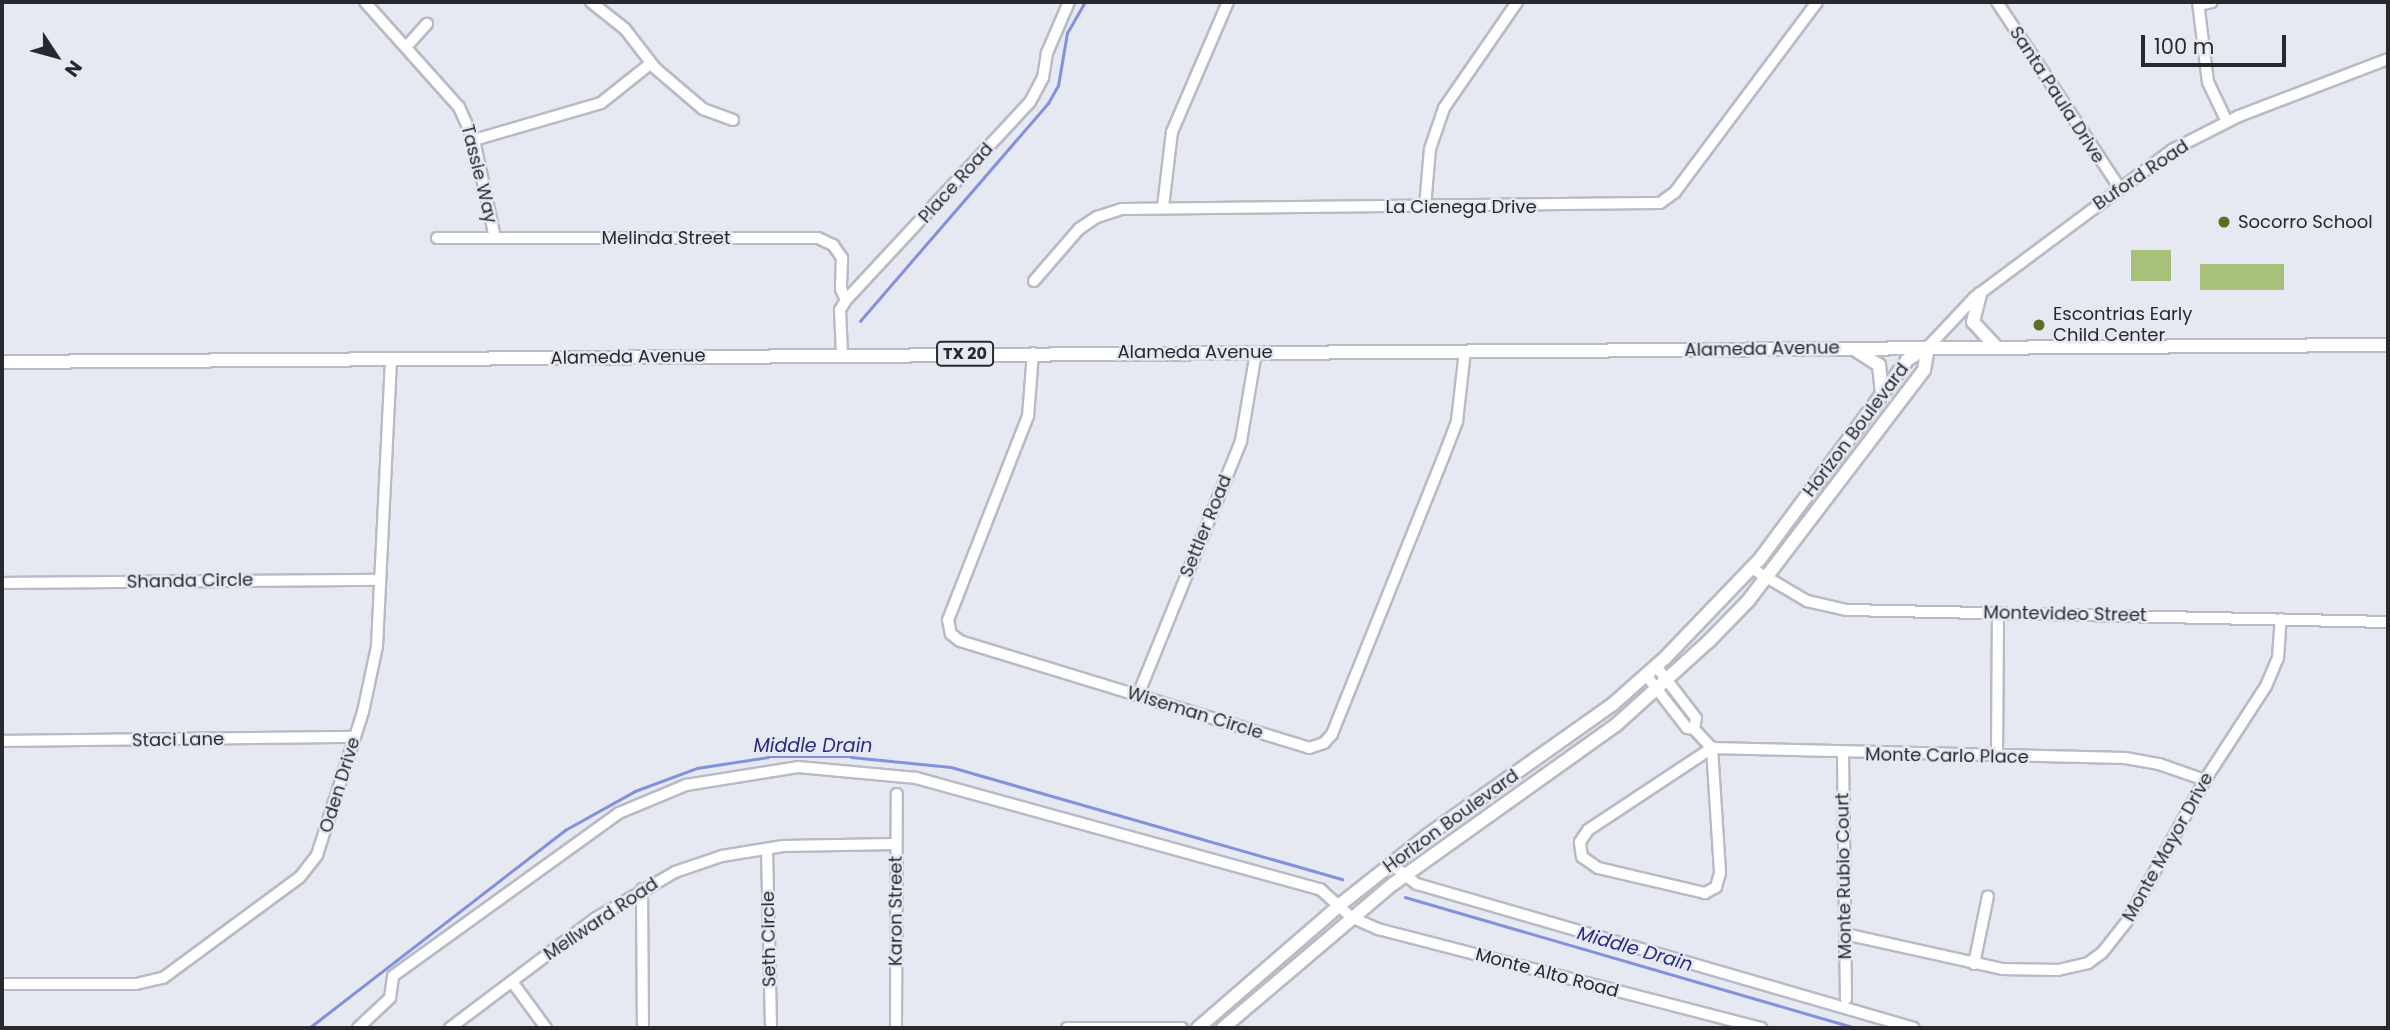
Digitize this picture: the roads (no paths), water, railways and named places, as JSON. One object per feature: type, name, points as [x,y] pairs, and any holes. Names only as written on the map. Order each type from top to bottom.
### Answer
[{"type":"main road","points":[[1980,294],[1973,322],[1996,347]]},
{"type":"main road","name":"Alameda Avenue","points":[[2,362],[2388,345]]},
{"type":"main road","name":"Horizon Boulevard","points":[[1198,1028],[1391,864],[1613,704],[1651,671],[1751,568],[1907,360],[1928,347]]},
{"type":"main road","name":"Horizon Boulevard","points":[[1223,1028],[1351,917],[1404,876],[1616,725],[1658,689],[1748,601],[1924,370],[1928,347]]},
{"type":"main road","points":[[1851,348],[1879,365],[1882,393]]},
{"type":"street","name":"Tassie Way","points":[[365,2],[449,93],[474,140],[495,238]]},
{"type":"street","points":[[591,2],[625,29],[650,64],[703,109],[733,120]]},
{"type":"street","name":"Place Road","points":[[846,300],[1030,102],[1043,78],[1047,53],[1069,2]]},
{"type":"street","points":[[1163,207],[1172,132],[1227,2]]},
{"type":"street","points":[[1425,206],[1430,149],[1444,108],[1517,2]]},
{"type":"street","name":"La Cienega Drive","points":[[1034,281],[1079,229],[1097,217],[1122,209],[1660,203],[1675,192],[1817,2]]},
{"type":"street","name":"Santa Paula Drive","points":[[1997,2],[2119,187]]},
{"type":"street","points":[[2212,2],[2199,3],[2208,82],[2227,122]]},
{"type":"street","points":[[407,47],[427,24]]},
{"type":"street","name":"Buford Road","points":[[1928,347],[1980,294],[2119,187],[2172,150],[2227,122],[2388,60]]},
{"type":"street","points":[[474,140],[590,108],[613,96],[650,64]]},
{"type":"street","name":"Melinda Street","points":[[437,238],[818,238],[833,245],[842,258],[841,289],[846,300]]},
{"type":"street","points":[[842,354],[840,310],[846,300]]},
{"type":"street","name":"Wiseman Circle","points":[[1033,353],[1032,390],[1021,440],[948,628],[960,641],[1299,746],[1317,747],[1329,739],[1457,421],[1465,351]]},
{"type":"street","name":"Settler Road","points":[[1138,695],[1241,441],[1256,352]]},
{"type":"street","name":"Oden Drive","points":[[2,984],[136,984],[176,971],[309,867],[322,844],[354,737],[377,646],[377,580],[391,358]]},
{"type":"street","name":"Montevideo Street","points":[[1751,568],[1807,601],[1847,610],[2388,622]]},
{"type":"street","name":"Shanda Circle","points":[[2,583],[377,580]]},
{"type":"street","points":[[1997,756],[1998,614]]},
{"type":"street","name":"Monte Mayor Drive","points":[[1845,934],[1974,964],[2058,970],[2088,963],[2102,953],[2128,920],[2204,780],[2273,673],[2281,619]]},
{"type":"street","points":[[1651,671],[1668,679],[1696,718],[1694,729]]},
{"type":"street","points":[[1651,671],[1658,689],[1687,728],[1694,729],[1712,748],[1720,873],[1716,887],[1705,893],[1598,869],[1583,857],[1580,842],[1588,830],[1712,748]]},
{"type":"street","name":"Staci Lane","points":[[2,741],[354,737]]},
{"type":"street","name":"Monte Carlo Place","points":[[1712,748],[1843,754],[2146,760],[2204,780]]},
{"type":"street","name":"Monte Rubio Court","points":[[1843,754],[1846,999]]},
{"type":"street","points":[[358,1028],[390,998],[393,976],[618,813],[686,785],[752,772],[812,768],[916,778],[1294,881],[1320,889],[1341,904]]},
{"type":"street","name":"Karon Street","points":[[896,1028],[897,794]]},
{"type":"street","name":"Mellward Road","points":[[450,1028],[513,983],[563,942],[642,889],[698,863],[808,843],[896,844]]},
{"type":"street","name":"Seth Circle","points":[[767,850],[771,1028]]},
{"type":"street","points":[[1391,864],[1404,876],[1914,1028]]},
{"type":"street","points":[[642,889],[643,1028]]},
{"type":"street","points":[[1974,964],[1988,896]]},
{"type":"street","name":"Monte Alto Road","points":[[1341,904],[1351,917],[1378,929],[1761,1028]]},
{"type":"street","points":[[513,983],[546,1028]]},
{"type":"street","points":[[1067,1028],[1182,1028]]},
{"type":"waterway","points":[[860,321],[1048,103],[1058,86],[1067,33],[1085,2]]},
{"type":"waterway","name":"Middle Drain","points":[[309,1028],[565,830],[635,791],[697,768],[768,757],[851,757],[951,767],[1342,879]]},
{"type":"waterway","name":"Middle Drain","points":[[1405,897],[1857,1028]]},
{"type":"place","name":"Socorro School","points":[[2224,222]]},
{"type":"place","name":"Escontrias Early Child Center","points":[[2039,325]]}]
